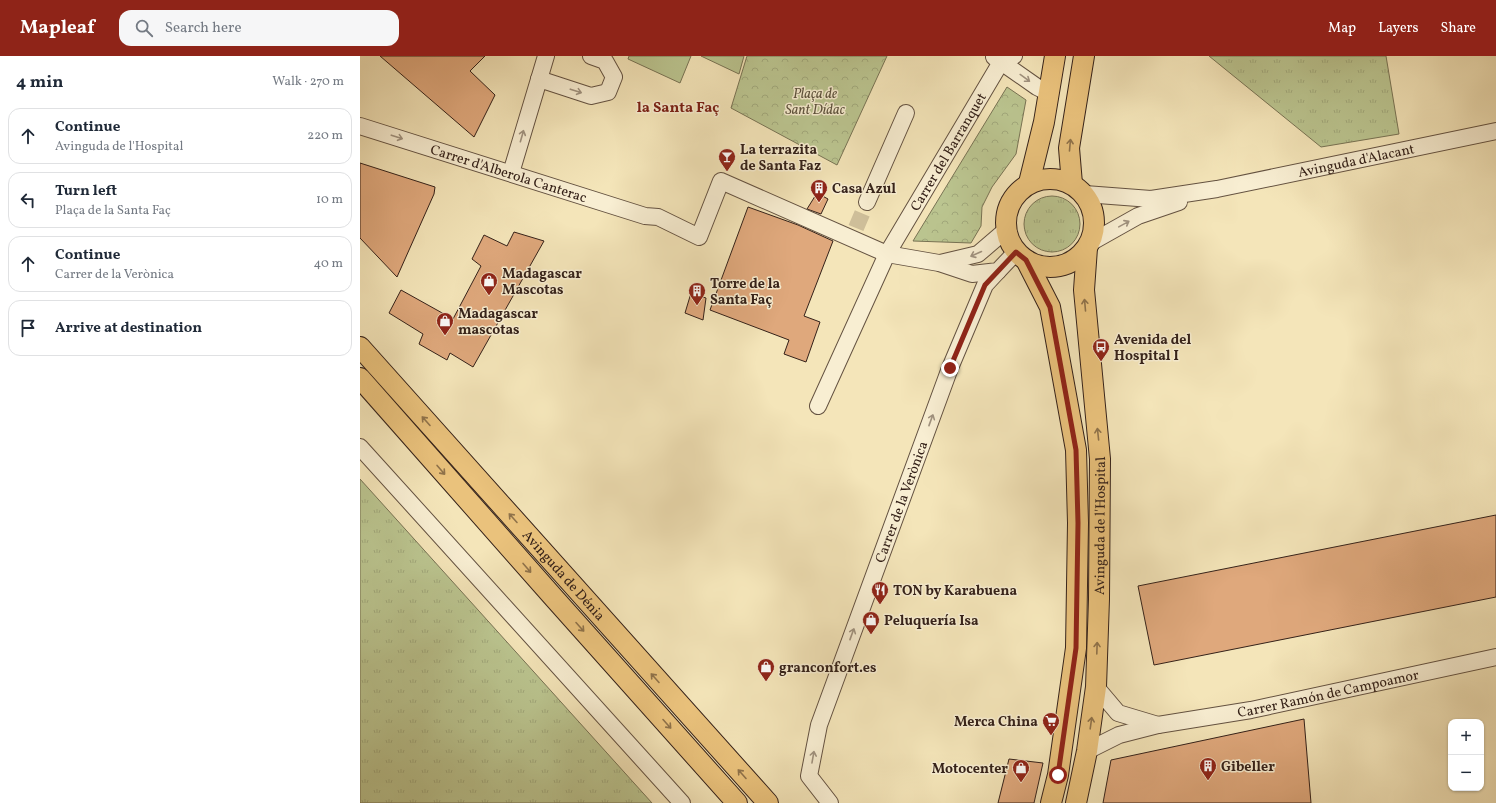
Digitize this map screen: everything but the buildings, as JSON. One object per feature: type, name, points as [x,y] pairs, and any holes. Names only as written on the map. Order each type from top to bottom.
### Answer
[{"type":"main road","points":[[1029,183],[1044,122],[1055,56]]},
{"type":"main road","points":[[1078,189],[1055,178],[1029,183],[1011,200],[1006,230],[1021,256],[1043,267],[1058,267],[1074,261],[1089,245],[1095,219],[1078,189],[1069,148],[1084,56]]},
{"type":"main road","name":"Avinguda de l'Hospital","points":[[1076,803],[1087,751],[1096,687],[1100,459],[1084,290],[1089,245]]},
{"type":"main road","name":"Avinguda de l'Hospital","points":[[1021,256],[1050,307],[1076,450],[1078,523],[1076,648],[1058,775],[1051,803]]},
{"type":"main road","name":"Avinguda de Dénia","points":[[366,354],[768,803]]},
{"type":"main road","name":"Avinguda de Dénia","points":[[360,378],[737,803]]},
{"type":"street","points":[[511,173],[546,56]]},
{"type":"street","points":[[539,79],[591,96],[608,92],[614,77],[605,61],[592,56]]},
{"type":"street","points":[[1002,58],[1037,87],[1049,93]]},
{"type":"street","name":"Carrer del Barranquet","points":[[818,406],[883,252],[1002,58]]},
{"type":"street","points":[[867,202],[906,113]]},
{"type":"street","name":"Carrer d'Alberola Canterac","points":[[360,126],[645,216],[658,218],[699,237],[721,181],[883,252]]},
{"type":"street","name":"Avinguda d'Alacant","points":[[1078,189],[1151,199],[1217,189],[1496,131]]},
{"type":"street","name":"Avinguda d'Alacant","points":[[1089,245],[1138,216],[1217,189]]},
{"type":"street","points":[[939,264],[978,254],[1006,230]]},
{"type":"street","points":[[883,252],[939,264],[972,274],[998,271]]},
{"type":"street","name":"Carrer de la Verònica","points":[[830,803],[809,776],[819,725],[950,368],[985,285],[998,271],[1021,256]]},
{"type":"street","points":[[360,335],[366,354]]},
{"type":"street","points":[[360,447],[682,803]]},
{"type":"street","name":"Carrer Ramón de Campoamor","points":[[1087,751],[1119,735],[1158,725],[1251,710],[1496,657]]},
{"type":"street","name":"Carrer Ramón de Campoamor","points":[[1096,687],[1118,713],[1158,725]]},
{"type":"green space","points":[[629,56],[691,56],[680,83],[628,59]]},
{"type":"green space","points":[[701,56],[744,56],[739,74]]},
{"type":"green space","name":"Plaça de Sant Dídac","points":[[747,56],[887,56],[837,165],[731,108]]},
{"type":"green space","points":[[1209,56],[1386,56],[1399,134],[1321,147]]},
{"type":"green space","points":[[1007,87],[1026,100],[1016,154],[992,187],[982,207],[981,226],[971,243],[913,241]]},
{"type":"green space","points":[[1047,196],[1057,196],[1072,204],[1078,213],[1080,224],[1078,235],[1072,244],[1057,252],[1047,252],[1036,247],[1029,240],[1024,229],[1024,219],[1029,208],[1036,201]]},
{"type":"green space","points":[[360,479],[652,803],[360,803]]},
{"type":"tunnel","points":[[856,228],[867,202]]},
{"type":"place","name":"La terrazita de Santa Faz","points":[[727,172]]},
{"type":"place","name":"Casa Azul","points":[[819,203]]},
{"type":"place","name":"Madagascar Mascotas","points":[[489,296]]},
{"type":"place","name":"Torre de la Santa Faç","points":[[697,306]]},
{"type":"place","name":"Madagascar mascotas","points":[[445,336]]},
{"type":"place","name":"Avenida del Hospital I","points":[[1101,362]]},
{"type":"place","name":"TON by Karabuena","points":[[880,605]]},
{"type":"place","name":"Peluquería Isa","points":[[871,635]]},
{"type":"place","name":"granconfort.es","points":[[766,682]]},
{"type":"place","name":"Merca China","points":[[1051,736]]},
{"type":"place","name":"Gibeller","points":[[1208,781]]},
{"type":"place","name":"Motocenter","points":[[1021,783]]},
{"type":"district","name":"la Santa Faç","points":[[678,107]]},
{"type":"route","points":[[950,368],[985,285],[1016,252],[1026,260],[1050,307],[1059,348],[1076,450],[1078,523],[1076,648],[1058,775]]}]
